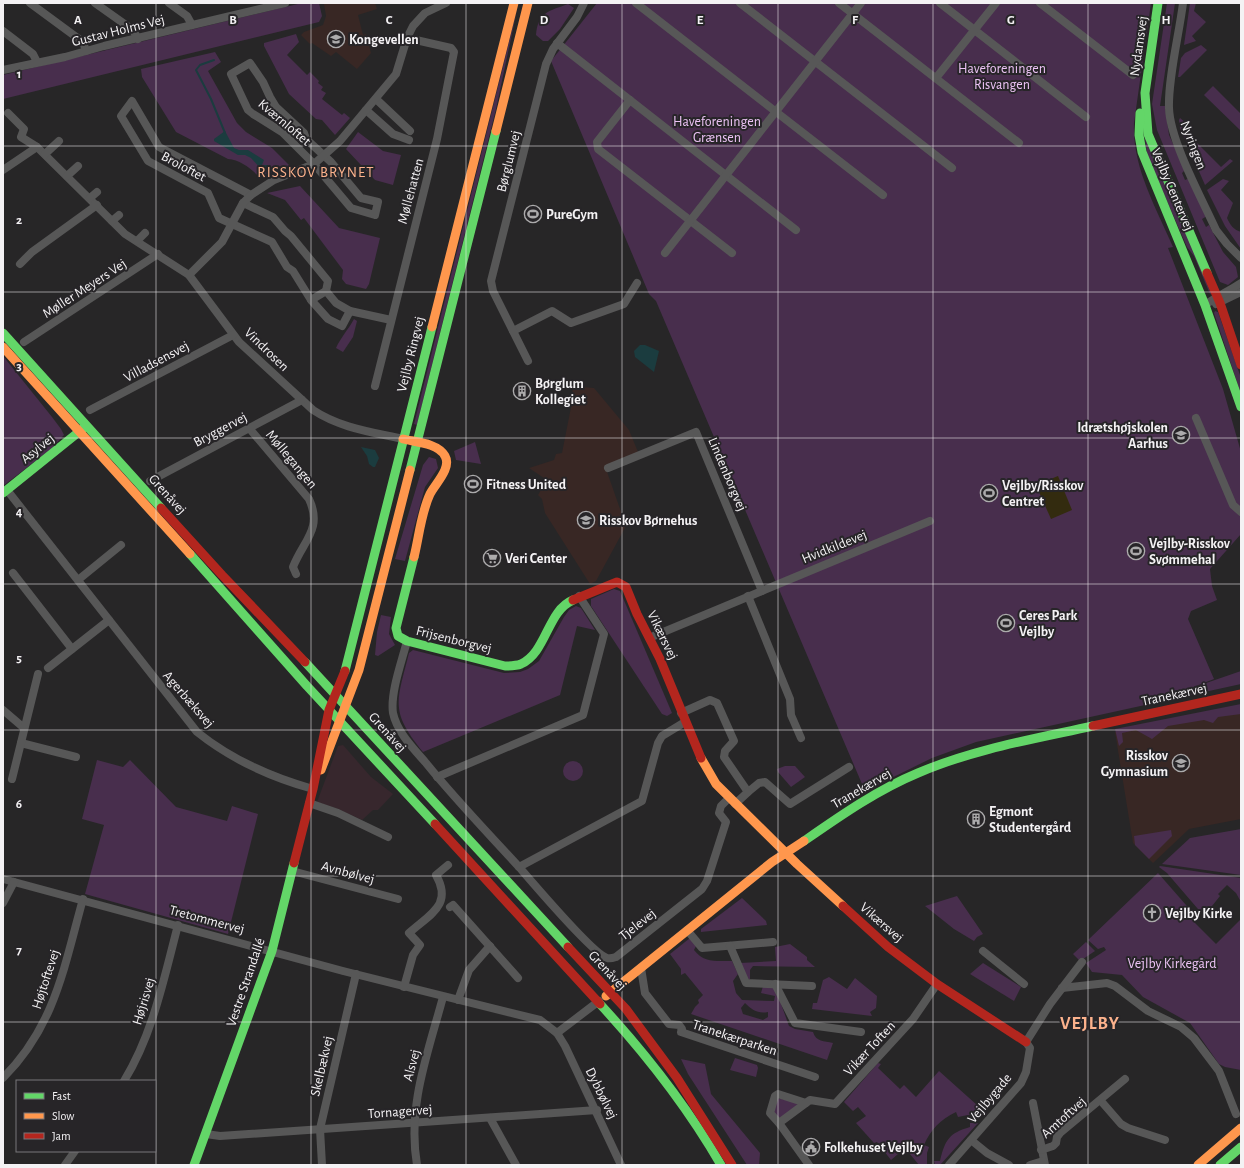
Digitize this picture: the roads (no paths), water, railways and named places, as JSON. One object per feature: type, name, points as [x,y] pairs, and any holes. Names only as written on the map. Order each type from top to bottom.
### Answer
[{"type":"street","points":[[30,3],[82,42],[86,51]]},
{"type":"street","points":[[95,3],[133,30],[138,39]]},
{"type":"street","points":[[169,3],[188,16],[192,25]]},
{"type":"street","name":"Gustav Holms Vej","points":[[3,70],[65,57],[285,3]]},
{"type":"street","points":[[190,275],[222,242],[243,203],[250,195],[274,180],[314,164],[340,141],[396,74],[407,38],[413,26],[425,14],[446,3]]},
{"type":"street","name":"Vejlby Ringvej","points":[[329,710],[345,671],[514,3]]},
{"type":"street","name":"Vejlby Ringvej","points":[[346,707],[359,670],[528,3]]},
{"type":"street","name":"Børglumvej","points":[[528,361],[493,291],[491,281],[548,59],[557,43],[577,17],[584,3]]},
{"type":"street","points":[[636,3],[883,195]]},
{"type":"street","points":[[740,3],[952,168]]},
{"type":"street","points":[[839,3],[1019,143]]},
{"type":"street","points":[[665,253],[814,61],[861,3]]},
{"type":"street","points":[[940,3],[1086,116]]},
{"type":"street","points":[[936,78],[996,3]]},
{"type":"street","points":[[1040,3],[1133,75]]},
{"type":"street","name":"Nydamsvej","points":[[1145,93],[1158,3]]},
{"type":"street","name":"Nyringen","points":[[1183,3],[1169,93],[1169,110],[1172,130],[1216,230],[1226,244],[1241,258]]},
{"type":"street","points":[[3,31],[33,54],[36,62]]},
{"type":"street","name":"Møllehatten","points":[[375,386],[437,139],[454,52],[451,48],[407,38]]},
{"type":"street","points":[[557,43],[796,230]]},
{"type":"street","name":"Kværnloftet","points":[[314,164],[282,132],[262,121],[248,110],[231,74],[250,63],[264,82],[276,107],[304,133],[306,139],[324,156]]},
{"type":"street","name":"Vejlby Centervej","points":[[1145,93],[1148,134],[1218,300],[1241,364]]},
{"type":"street","name":"Vejlby Centervej","points":[[1145,93],[1140,108],[1139,125],[1142,152],[1205,305],[1241,407]]},
{"type":"street","points":[[376,99],[410,131]]},
{"type":"street","points":[[630,100],[597,142],[596,146],[732,253]]},
{"type":"street","name":"Broloftet","points":[[250,195],[159,147],[132,101],[121,116],[148,161],[208,193],[219,218],[272,242],[287,267],[293,271],[311,300],[328,319],[342,326],[350,311]]},
{"type":"street","points":[[366,110],[393,134],[409,140]]},
{"type":"street","name":"Vindrosen","points":[[8,112],[24,129],[21,137],[45,154],[125,234],[190,275],[239,342],[313,410],[335,422],[403,439]]},
{"type":"street","points":[[45,154],[59,141]]},
{"type":"street","points":[[3,170],[37,147]]},
{"type":"street","points":[[314,164],[351,208],[375,214],[378,202],[360,198],[331,162],[324,156]]},
{"type":"street","points":[[67,176],[78,166]]},
{"type":"street","points":[[90,198],[97,192]]},
{"type":"street","points":[[243,203],[273,217],[291,236],[328,281],[326,291],[311,300]]},
{"type":"street","points":[[20,264],[32,252],[97,205]]},
{"type":"street","points":[[112,221],[119,215]]},
{"type":"street","points":[[137,241],[145,233]]},
{"type":"street","name":"Møller Meyers Vej","points":[[24,342],[158,254]]},
{"type":"street","points":[[513,331],[552,311],[571,323],[624,304],[637,283]]},
{"type":"street","points":[[1218,300],[1241,283]]},
{"type":"street","points":[[326,291],[336,303],[350,311],[391,320]]},
{"type":"street","points":[[1205,305],[1241,292]]},
{"type":"street","name":"Grenåvej","points":[[3,333],[192,542],[610,992],[662,1056],[700,1112],[732,1165]]},
{"type":"street","name":"Villadsensvej","points":[[90,410],[233,335]]},
{"type":"street","name":"Grenåvej","points":[[3,346],[240,609],[277,653],[649,1058],[692,1117],[721,1165]]},
{"type":"street","name":"Bryggervej","points":[[150,481],[302,400]]},
{"type":"street","points":[[1196,418],[1232,505],[1241,512]]},
{"type":"street","name":"Asylvej","points":[[5,491],[87,425]]},
{"type":"street","name":"Møllegangen","points":[[249,428],[302,490],[313,508],[315,520],[312,531],[293,567],[296,574]]},
{"type":"street","name":"Lindenborgvej","points":[[608,468],[696,432],[762,591]]},
{"type":"street","name":"Frijsenborgvej","points":[[403,439],[441,450],[447,463],[446,468],[433,487],[428,500],[397,621],[396,628],[398,636],[407,641],[505,666],[519,665],[526,662],[536,652],[562,608],[568,602],[609,584]]},
{"type":"street","name":"Agerbæksvej","points":[[5,491],[78,580],[197,732],[215,746],[268,775],[313,789]]},
{"type":"street","name":"Hvidkildevej","points":[[649,638],[930,521]]},
{"type":"street","points":[[78,580],[121,545]]},
{"type":"street","points":[[13,573],[72,649]]},
{"type":"street","name":"Vikærsvej","points":[[609,584],[619,582],[626,587],[660,659],[685,722],[707,770],[716,784],[732,801],[888,947],[937,984],[1026,1042]]},
{"type":"street","points":[[437,777],[583,715],[604,634],[580,596]]},
{"type":"street","points":[[748,596],[790,699],[791,715],[801,738]]},
{"type":"street","points":[[48,668],[109,620]]},
{"type":"street","name":"Tjelevej","points":[[407,641],[393,698],[393,711],[396,723],[404,736],[437,777],[601,955],[612,959],[702,889],[707,881],[726,822],[719,813],[721,806],[732,801]]},
{"type":"street","points":[[12,779],[38,674]]},
{"type":"street","name":"Tranekærvej","points":[[557,1033],[599,1002],[786,852],[890,786],[948,760],[1001,745],[1241,694]]},
{"type":"street","points":[[681,713],[710,700],[718,703],[734,741],[726,751],[725,760],[748,792]]},
{"type":"street","name":"Vestre Strandallé","points":[[194,1165],[272,951],[313,789],[346,707]]},
{"type":"street","points":[[3,710],[24,728]]},
{"type":"street","name":"Vestre Strandallé","points":[[313,789],[318,758],[329,710]]},
{"type":"street","points":[[519,867],[642,801],[658,743],[662,736],[685,722]]},
{"type":"street","points":[[21,743],[76,756]]},
{"type":"street","points":[[732,801],[748,792],[759,783],[765,782],[790,804],[849,766]]},
{"type":"street","points":[[309,803],[338,813],[388,837]]},
{"type":"street","points":[[404,987],[413,955],[420,945],[409,933],[441,902],[443,890],[436,875],[448,865]]},
{"type":"street","name":"Avnbølvej","points":[[292,871],[398,899]]},
{"type":"street","name":"Tretommervej","points":[[3,878],[404,987],[531,1017],[540,1020],[557,1033]]},
{"type":"street","points":[[3,903],[14,882]]},
{"type":"street","name":"Højtoftevej","points":[[3,1078],[23,1056],[45,1022],[56,996],[83,899]]},
{"type":"street","points":[[450,907],[453,905],[518,978]]},
{"type":"street","name":"Højrisvej","points":[[125,1080],[144,1042],[153,1016],[178,925]]},
{"type":"street","points":[[687,930],[702,948],[772,942]]},
{"type":"street","points":[[458,1000],[469,970],[490,946]]},
{"type":"street","points":[[730,946],[746,983],[812,986]]},
{"type":"street","points":[[982,952],[1024,984]]},
{"type":"street","points":[[1026,1042],[1062,988],[1082,962]]},
{"type":"street","name":"Tranekærparken","points":[[641,968],[645,993],[669,1024],[679,1025],[682,1029],[681,1032],[815,1077]]},
{"type":"street","name":"Skelbækvej","points":[[322,1165],[320,1129],[356,974]]},
{"type":"street","points":[[1062,988],[1107,983],[1115,986],[1148,1011],[1181,1027],[1194,1038],[1219,1071],[1236,1114]]},
{"type":"street","points":[[775,984],[794,1023],[861,1032]]},
{"type":"street","name":"Vikær Toften","points":[[809,1165],[779,1123],[770,1113],[775,1096],[778,1094],[806,1103],[814,1099],[836,1104],[913,1019],[937,984]]},
{"type":"street","name":"Alsvej","points":[[417,1165],[414,1123],[416,1099],[443,997]]},
{"type":"street","name":"Dybbølvej","points":[[557,1033],[597,1110],[621,1165]]},
{"type":"street","name":"Vejlbygade","points":[[949,1165],[1021,1083],[1026,1072],[1030,1048],[1026,1042]]},
{"type":"street","name":"Amtoftvej","points":[[1041,1150],[1053,1146],[1056,1143],[1057,1137],[1060,1133],[1125,1079]]},
{"type":"street","name":"Amtoftvej","points":[[1100,1101],[1121,1124],[1128,1128],[1165,1140]]},
{"type":"street","points":[[779,1123],[806,1103]]},
{"type":"street","points":[[1030,1165],[1044,1163],[1033,1103]]},
{"type":"street","name":"Tornagervej","points":[[206,1134],[220,1136],[597,1110]]},
{"type":"street","points":[[490,1118],[516,1165]]},
{"type":"street","points":[[1198,1165],[1241,1128]]},
{"type":"street","points":[[971,1140],[986,1153],[1009,1165]]},
{"type":"street","points":[[1220,1165],[1241,1147]]},
{"type":"street","points":[[65,1165],[74,1152]]},
{"type":"water","points":[[225,131],[234,148],[239,150],[248,150],[264,160],[262,165],[268,165],[269,169],[264,172],[251,158],[245,155],[238,155],[214,141],[214,139]]},
{"type":"water","points":[[640,345],[645,345],[659,351],[654,372],[635,357],[634,351]]},
{"type":"water","points":[[361,447],[375,450],[379,458],[375,467],[369,464],[367,456]]},
{"type":"waterway","points":[[214,60],[200,65],[196,70],[211,99],[225,133]]},
{"type":"place","name":"Kongevellen","points":[[336,39]]},
{"type":"place","name":"PureGym","points":[[533,214]]},
{"type":"place","name":"Børglum Kollegiet","points":[[522,391]]},
{"type":"place","name":"Idrætshøjskolen Aarhus","points":[[1181,435]]},
{"type":"place","name":"Fitness United","points":[[473,484]]},
{"type":"place","name":"Vejlby/Risskov Centret","points":[[989,493]]},
{"type":"place","name":"Risskov Børnehus","points":[[586,520]]},
{"type":"place","name":"Vejlby-Risskov Svømmehal","points":[[1136,551]]},
{"type":"place","name":"Veri Center","points":[[492,558]]},
{"type":"place","name":"Ceres Park Vejlby","points":[[1006,623]]},
{"type":"place","name":"Risskov Gymnasium","points":[[1181,763]]},
{"type":"place","name":"Egmont Studentergård","points":[[976,819]]},
{"type":"place","name":"Vejlby Kirke","points":[[1152,913]]},
{"type":"place","name":"Folkehuset Vejlby","points":[[811,1147]]},
{"type":"district","name":"RISSKOV BRYNET","points":[[316,172]]},
{"type":"district","name":"VEJLBY","points":[[1090,1023]]},
{"type":"park label","name":"Haveforeningen Risvangen","points":[[1002,76]]},
{"type":"park label","name":"Haveforeningen Grænsen","points":[[717,130]]},
{"type":"park label","name":"Vejlby Kirkegård","points":[[1172,963]]}]
